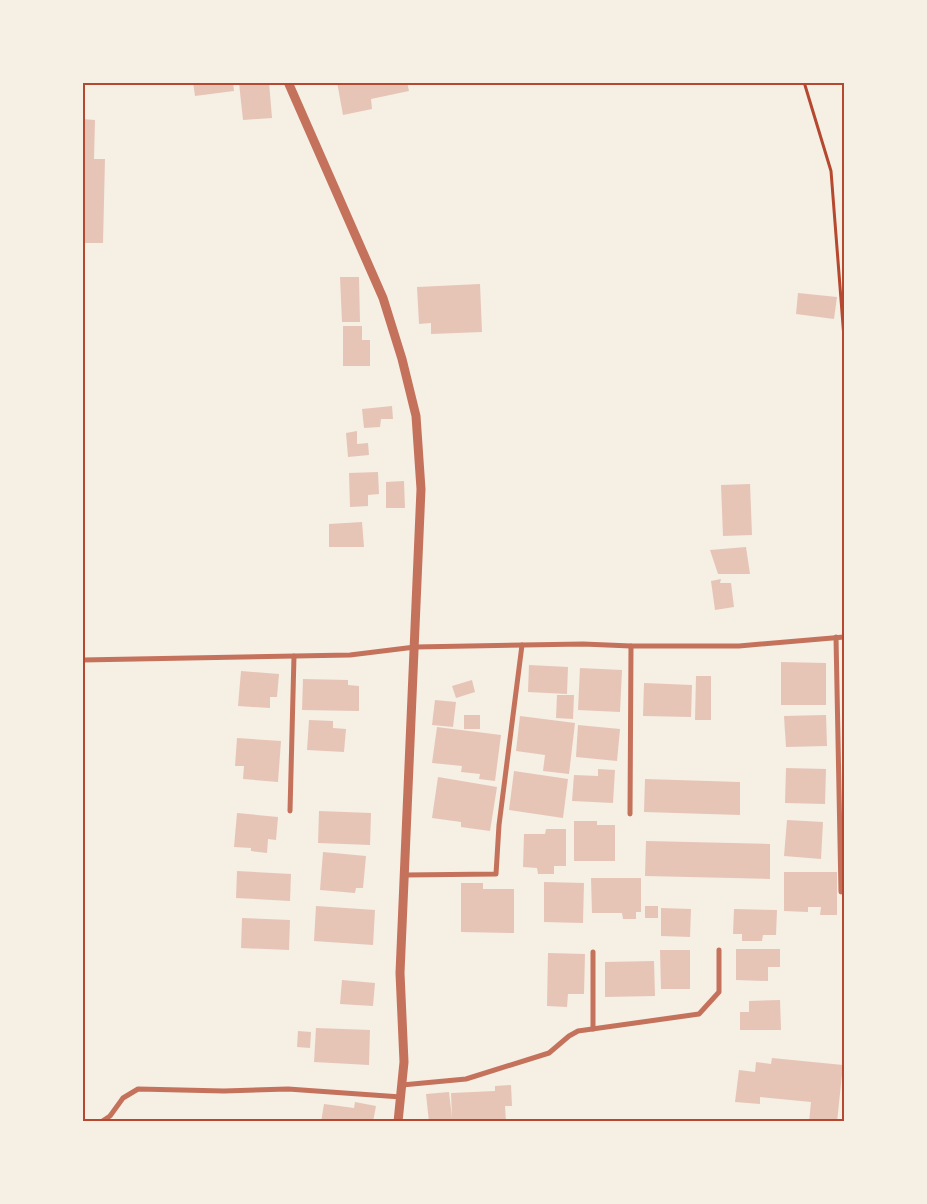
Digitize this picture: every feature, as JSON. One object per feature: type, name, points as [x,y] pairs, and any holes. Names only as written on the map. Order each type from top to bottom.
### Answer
[{"type":"street","points":[[288,82],[383,298],[402,360],[416,416],[421,489],[400,973],[404,1062],[398,1122]]},
{"type":"street","points":[[82,660],[350,655],[415,647],[582,644],[739,646],[844,636]]},
{"type":"street","points":[[836,637],[841,892]]},
{"type":"street","points":[[405,875],[496,874],[498,825],[522,645]]},
{"type":"street","points":[[630,814],[631,646]]},
{"type":"street","points":[[290,810],[294,656]]},
{"type":"street","points":[[402,1085],[466,1079],[549,1053],[578,1031],[699,1014],[719,992],[719,950]]},
{"type":"street","points":[[593,952],[593,1029]]},
{"type":"street","points":[[100,1122],[110,1116],[124,1098],[138,1089],[224,1091],[288,1089],[401,1097]]},
{"type":"path","points":[[804,82],[831,171],[844,338]]},
{"type":"building","points":[[193,82],[233,82],[234,91],[195,96]]},
{"type":"building","points":[[269,82],[272,118],[243,120],[239,83]]},
{"type":"building","points":[[337,82],[407,82],[409,91],[371,99],[372,109],[343,115]]},
{"type":"building","points":[[82,119],[95,120],[94,159],[105,159],[103,243],[82,243]]},
{"type":"building","points":[[340,277],[359,277],[360,322],[342,322]]},
{"type":"building","points":[[480,284],[482,332],[431,334],[431,323],[419,324],[417,287]]},
{"type":"building","points":[[798,293],[837,297],[834,319],[796,314]]},
{"type":"building","points":[[343,326],[362,326],[362,340],[370,340],[370,366],[343,366]]},
{"type":"building","points":[[392,406],[393,419],[381,419],[380,427],[364,428],[362,409]]},
{"type":"building","points":[[357,431],[357,444],[368,443],[369,455],[348,457],[346,433]]},
{"type":"building","points":[[378,472],[379,494],[368,495],[368,506],[350,507],[349,473]]},
{"type":"building","points":[[404,481],[405,508],[386,508],[386,482]]},
{"type":"building","points":[[750,484],[752,535],[723,536],[721,485]]},
{"type":"building","points":[[362,522],[364,547],[329,547],[329,524]]},
{"type":"building","points":[[746,547],[750,574],[718,574],[710,550]]},
{"type":"building","points":[[721,579],[720,583],[731,583],[734,607],[715,610],[711,581]]},
{"type":"building","points":[[781,662],[826,663],[826,705],[781,705]]},
{"type":"building","points":[[529,665],[568,667],[567,694],[528,692]]},
{"type":"building","points":[[580,668],[622,670],[620,712],[578,710]]},
{"type":"building","points":[[241,671],[279,674],[277,697],[270,697],[270,708],[238,706]]},
{"type":"building","points":[[696,676],[711,676],[711,720],[695,720]]},
{"type":"building","points":[[303,679],[348,680],[348,685],[359,686],[359,711],[302,710]]},
{"type":"building","points":[[472,680],[475,692],[456,698],[452,686]]},
{"type":"building","points":[[644,683],[692,685],[691,717],[643,716]]},
{"type":"building","points":[[557,695],[574,695],[573,719],[556,718]]},
{"type":"building","points":[[435,700],[456,702],[453,727],[432,725]]},
{"type":"building","points":[[464,715],[480,715],[480,729],[464,729]]},
{"type":"building","points":[[826,715],[827,746],[786,747],[784,716]]},
{"type":"building","points":[[520,716],[575,723],[569,774],[543,771],[545,755],[516,751]]},
{"type":"building","points":[[309,720],[333,721],[333,728],[346,729],[344,752],[307,750]]},
{"type":"building","points":[[578,725],[620,729],[617,761],[576,757]]},
{"type":"building","points":[[437,727],[501,735],[495,781],[479,779],[480,774],[461,772],[462,766],[432,763]]},
{"type":"building","points":[[237,738],[281,741],[278,782],[243,779],[244,766],[235,766]]},
{"type":"building","points":[[786,768],[826,769],[825,804],[785,803]]},
{"type":"building","points":[[598,769],[615,770],[613,803],[572,801],[574,775],[598,776]]},
{"type":"building","points":[[514,771],[568,779],[563,818],[509,810]]},
{"type":"building","points":[[438,777],[497,787],[490,831],[461,827],[461,822],[432,818]]},
{"type":"building","points":[[645,779],[740,782],[740,815],[644,812]]},
{"type":"building","points":[[319,811],[371,813],[370,845],[318,843]]},
{"type":"building","points":[[237,813],[278,817],[276,840],[268,839],[267,853],[251,851],[251,848],[234,847]]},
{"type":"building","points":[[787,820],[823,822],[821,859],[784,856]]},
{"type":"building","points":[[574,821],[597,821],[597,825],[615,825],[615,861],[574,861]]},
{"type":"building","points":[[546,829],[566,829],[566,866],[554,866],[554,874],[538,874],[537,868],[523,867],[524,834],[545,834]]},
{"type":"building","points":[[646,841],[770,844],[770,879],[645,876]]},
{"type":"building","points":[[323,852],[366,856],[363,888],[356,888],[355,893],[320,890]]},
{"type":"building","points":[[237,871],[291,874],[290,901],[236,898]]},
{"type":"building","points":[[784,872],[837,872],[837,915],[820,915],[821,907],[808,907],[808,912],[784,911]]},
{"type":"building","points":[[591,878],[641,878],[641,912],[636,912],[636,919],[623,919],[622,913],[592,913]]},
{"type":"building","points":[[544,882],[584,883],[583,923],[544,922]]},
{"type":"building","points":[[461,883],[483,883],[483,889],[514,889],[514,933],[461,932]]},
{"type":"building","points":[[316,906],[375,910],[373,945],[314,941]]},
{"type":"building","points":[[645,906],[658,906],[658,918],[645,918]]},
{"type":"building","points":[[661,908],[691,909],[690,937],[661,936]]},
{"type":"building","points":[[734,909],[777,910],[776,935],[763,935],[762,941],[742,941],[742,934],[733,934]]},
{"type":"building","points":[[242,918],[290,920],[289,950],[241,948]]},
{"type":"building","points":[[736,949],[780,949],[780,967],[768,967],[768,981],[736,980]]},
{"type":"building","points":[[660,950],[690,950],[690,989],[661,989]]},
{"type":"building","points":[[548,953],[585,954],[584,994],[568,994],[567,1007],[547,1006]]},
{"type":"building","points":[[654,961],[655,996],[605,997],[605,962]]},
{"type":"building","points":[[342,980],[375,983],[373,1006],[340,1004]]},
{"type":"building","points":[[780,1000],[781,1030],[740,1030],[740,1012],[749,1012],[749,1001]]},
{"type":"building","points":[[316,1028],[370,1030],[369,1065],[314,1062]]},
{"type":"building","points":[[298,1031],[311,1032],[310,1048],[297,1047]]},
{"type":"building","points":[[772,1058],[843,1065],[837,1122],[809,1122],[811,1102],[760,1097],[760,1104],[735,1102],[739,1070],[755,1072],[756,1062],[771,1064]]},
{"type":"building","points":[[511,1085],[512,1106],[505,1106],[506,1122],[429,1122],[426,1094],[449,1092],[452,1118],[451,1093],[495,1091],[495,1086]]},
{"type":"building","points":[[355,1102],[376,1106],[373,1122],[321,1122],[324,1104],[354,1108]]}]
